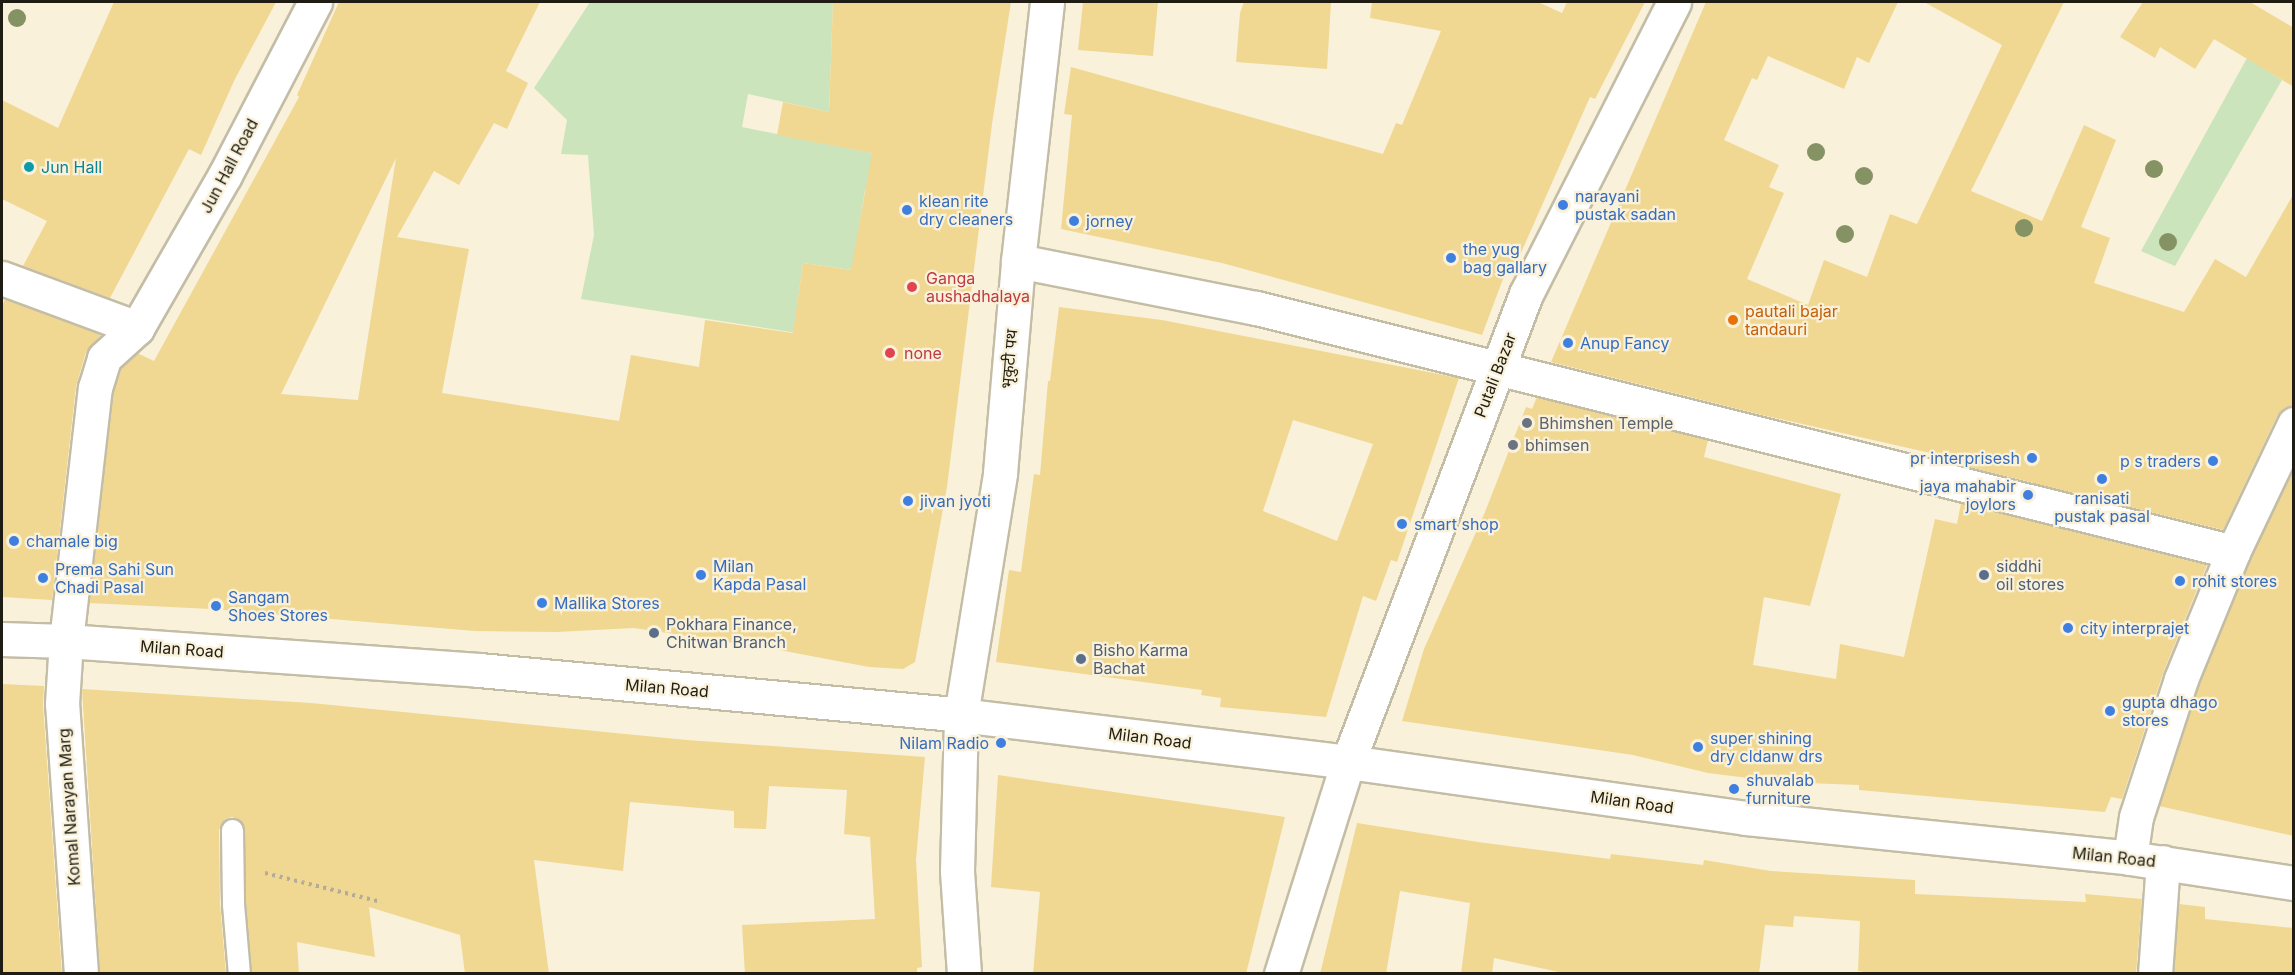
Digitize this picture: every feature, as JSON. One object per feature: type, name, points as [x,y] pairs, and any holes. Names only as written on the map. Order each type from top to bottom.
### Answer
[{"type":"street","name":"Jun Hall Road","points":[[66,641],[95,388],[104,358],[138,328],[225,175],[315,2]]},
{"type":"street","name":"भृकुटी पथ","points":[[964,974],[957,871],[962,716],[1000,473],[1018,261],[1047,2]]},
{"type":"street","name":"Putali Bazar","points":[[1281,974],[1348,762],[1526,294],[1674,2]]},
{"type":"street","points":[[1018,261],[1256,308],[2233,552]]},
{"type":"street","points":[[2,278],[138,328]]},
{"type":"street","points":[[2130,858],[2136,817],[2181,680],[2233,552],[2294,424]]},
{"type":"street","name":"Milan Road","points":[[2,639],[66,641],[479,670],[962,716],[1348,762],[1746,818],[2163,862],[2294,883]]},
{"type":"street","name":"Komal Narayan Marg","points":[[66,641],[62,704],[81,974]]},
{"type":"street","points":[[2155,974],[2163,862]]},
{"type":"lane","points":[[232,830],[239,974]]},
{"type":"path","points":[[232,865],[381,902]]},
{"type":"green space","points":[[590,2],[833,2],[829,112],[748,94],[742,127],[928,164],[921,199],[865,190],[852,270],[803,263],[797,306],[810,335],[581,299],[594,235],[588,155],[561,154],[567,120],[534,88]]},
{"type":"green space","points":[[2247,58],[2282,80],[2175,266],[2141,251]]},
{"type":"building","points":[[114,2],[276,2],[234,81],[201,155],[189,149],[110,298],[23,266],[47,221],[2,199],[2,100],[58,128]]},
{"type":"building","points":[[339,2],[540,2],[506,71],[528,83],[507,129],[494,123],[459,185],[434,171],[397,237],[469,249],[442,393],[619,421],[631,355],[699,367],[705,320],[793,333],[803,263],[851,270],[872,153],[777,135],[783,102],[829,112],[833,2],[1011,2],[992,124],[947,487],[915,662],[903,669],[869,667],[774,649],[634,628],[557,632],[475,631],[211,609],[89,603],[113,392],[120,368],[137,353],[154,361],[299,97],[297,95]],"holes":[[[396,158],[358,400],[281,394]]]},
{"type":"building","points":[[1083,2],[1158,2],[1153,56],[1078,50]]},
{"type":"building","points":[[1244,2],[1331,2],[1327,69],[1236,62],[1240,13]]},
{"type":"building","points":[[1372,2],[1538,2],[1562,13],[1567,2],[1645,2],[1595,99],[1590,97],[1512,273],[1506,271],[1482,335],[1222,263],[1061,229],[1072,115],[1064,114],[1071,67],[1383,154],[1396,123],[1402,125],[1441,31],[1370,18]]},
{"type":"building","points":[[1706,2],[1898,2],[1869,63],[1857,57],[1844,89],[1768,56],[1757,80],[1752,78],[1724,140],[1779,165],[1769,187],[1784,193],[1747,279],[1808,305],[1824,260],[1867,277],[1890,214],[1917,224],[2002,45],[1924,2],[2064,2],[1971,191],[2042,221],[2084,125],[2116,140],[2081,227],[2110,238],[2094,283],[2184,312],[2215,259],[2246,277],[2294,193],[2294,405],[2284,408],[2277,416],[2223,530],[1969,467],[1970,462],[1762,415],[1551,362]]},
{"type":"building","points":[[2143,2],[2250,2],[2294,28],[2294,87],[2214,39],[2195,69],[2160,47],[2155,58],[2120,37]]},
{"type":"building","points":[[5,299],[101,335],[86,352],[76,386],[52,600],[2,597],[2,306]]},
{"type":"building","points":[[1059,307],[1162,320],[1459,378],[1397,562],[1391,560],[1376,601],[1363,596],[1326,717],[1220,707],[1221,698],[1201,695],[1202,690],[996,662],[1009,570],[1021,572],[1034,474],[1040,475],[1048,381],[1050,381]],"holes":[[[1293,420],[1373,444],[1337,541],[1263,511]]]},
{"type":"building","points":[[1537,397],[1708,440],[1704,457],[1841,494],[1810,606],[1764,597],[1753,665],[1836,679],[1840,644],[1904,657],[1935,519],[1957,524],[1961,503],[2207,565],[2163,673],[2122,799],[2111,797],[2105,812],[1859,790],[1859,785],[1781,782],[1708,773],[1633,755],[1402,721],[1424,649],[1485,512],[1526,407],[1532,409]]},
{"type":"building","points":[[2294,469],[2294,836],[2159,806],[2199,685],[2250,560]]},
{"type":"building","points":[[2,684],[44,686],[43,705],[62,974],[2,974]]},
{"type":"building","points":[[82,689],[311,703],[687,740],[925,757],[916,860],[922,967],[917,968],[917,974],[745,974],[742,925],[875,919],[870,837],[844,834],[847,790],[769,786],[766,829],[734,828],[734,811],[630,802],[623,871],[534,860],[549,974],[465,974],[460,935],[369,907],[375,957],[297,942],[299,974],[252,974],[246,903],[245,830],[243,823],[232,817],[225,819],[219,830],[220,904],[226,974],[100,974]]},
{"type":"building","points":[[998,775],[1285,817],[1246,974],[1033,974],[1040,892],[991,887]]},
{"type":"building","points":[[1357,823],[1610,859],[1611,854],[1703,865],[1704,860],[1771,871],[1915,880],[1915,894],[2086,902],[2085,894],[2142,899],[2136,974],[1879,974],[1858,971],[1860,921],[1794,916],[1793,927],[1765,925],[1759,974],[1568,974],[1494,958],[1492,974],[1461,974],[1470,903],[1400,891],[1386,974],[1320,974]]},
{"type":"building","points":[[2179,904],[2205,907],[2205,919],[2294,928],[2294,974],[2174,974]]},
{"type":"place","name":"Jun Hall","points":[[29,167]]},
{"type":"place","name":"narayani pustak sadan","points":[[1563,205]]},
{"type":"place","name":"klean rite dry cleaners","points":[[907,210]]},
{"type":"place","name":"jorney","points":[[1074,221]]},
{"type":"place","name":"the yug bag gallary","points":[[1451,258]]},
{"type":"place","name":"Ganga aushadhalaya","points":[[912,287]]},
{"type":"place","name":"pautali bajar tandauri","points":[[1733,320]]},
{"type":"place","name":"Anup Fancy","points":[[1568,343]]},
{"type":"place","name":"none","points":[[890,353]]},
{"type":"place","name":"Bhimshen Temple","points":[[1527,423]]},
{"type":"place","name":"bhimsen","points":[[1513,445]]},
{"type":"place","name":"pr interprisesh","points":[[2032,458]]},
{"type":"place","name":"p s traders","points":[[2213,461]]},
{"type":"place","name":"ranisati pustak pasal","points":[[2102,479]]},
{"type":"place","name":"jaya mahabir joylors","points":[[2028,495]]},
{"type":"place","name":"jivan jyoti","points":[[908,501]]},
{"type":"place","name":"smart shop","points":[[1402,524]]},
{"type":"place","name":"chamale big","points":[[14,541]]},
{"type":"place","name":"Milan Kapda Pasal","points":[[701,575]]},
{"type":"place","name":"siddhi oil stores","points":[[1984,575]]},
{"type":"place","name":"Prema Sahi Sun Chadi Pasal","points":[[43,578]]},
{"type":"place","name":"rohit stores","points":[[2180,581]]},
{"type":"place","name":"Mallika Stores","points":[[542,603]]},
{"type":"place","name":"Sangam Shoes Stores","points":[[216,606]]},
{"type":"place","name":"city interprajet","points":[[2068,628]]},
{"type":"place","name":"Pokhara Finance, Chitwan Branch","points":[[654,633]]},
{"type":"place","name":"Bisho Karma Bachat","points":[[1081,659]]},
{"type":"place","name":"gupta dhago stores","points":[[2110,711]]},
{"type":"place","name":"Nilam Radio","points":[[1001,743]]},
{"type":"place","name":"super shining dry cldanw drs","points":[[1698,747]]},
{"type":"place","name":"shuvalab furniture","points":[[1734,789]]}]
